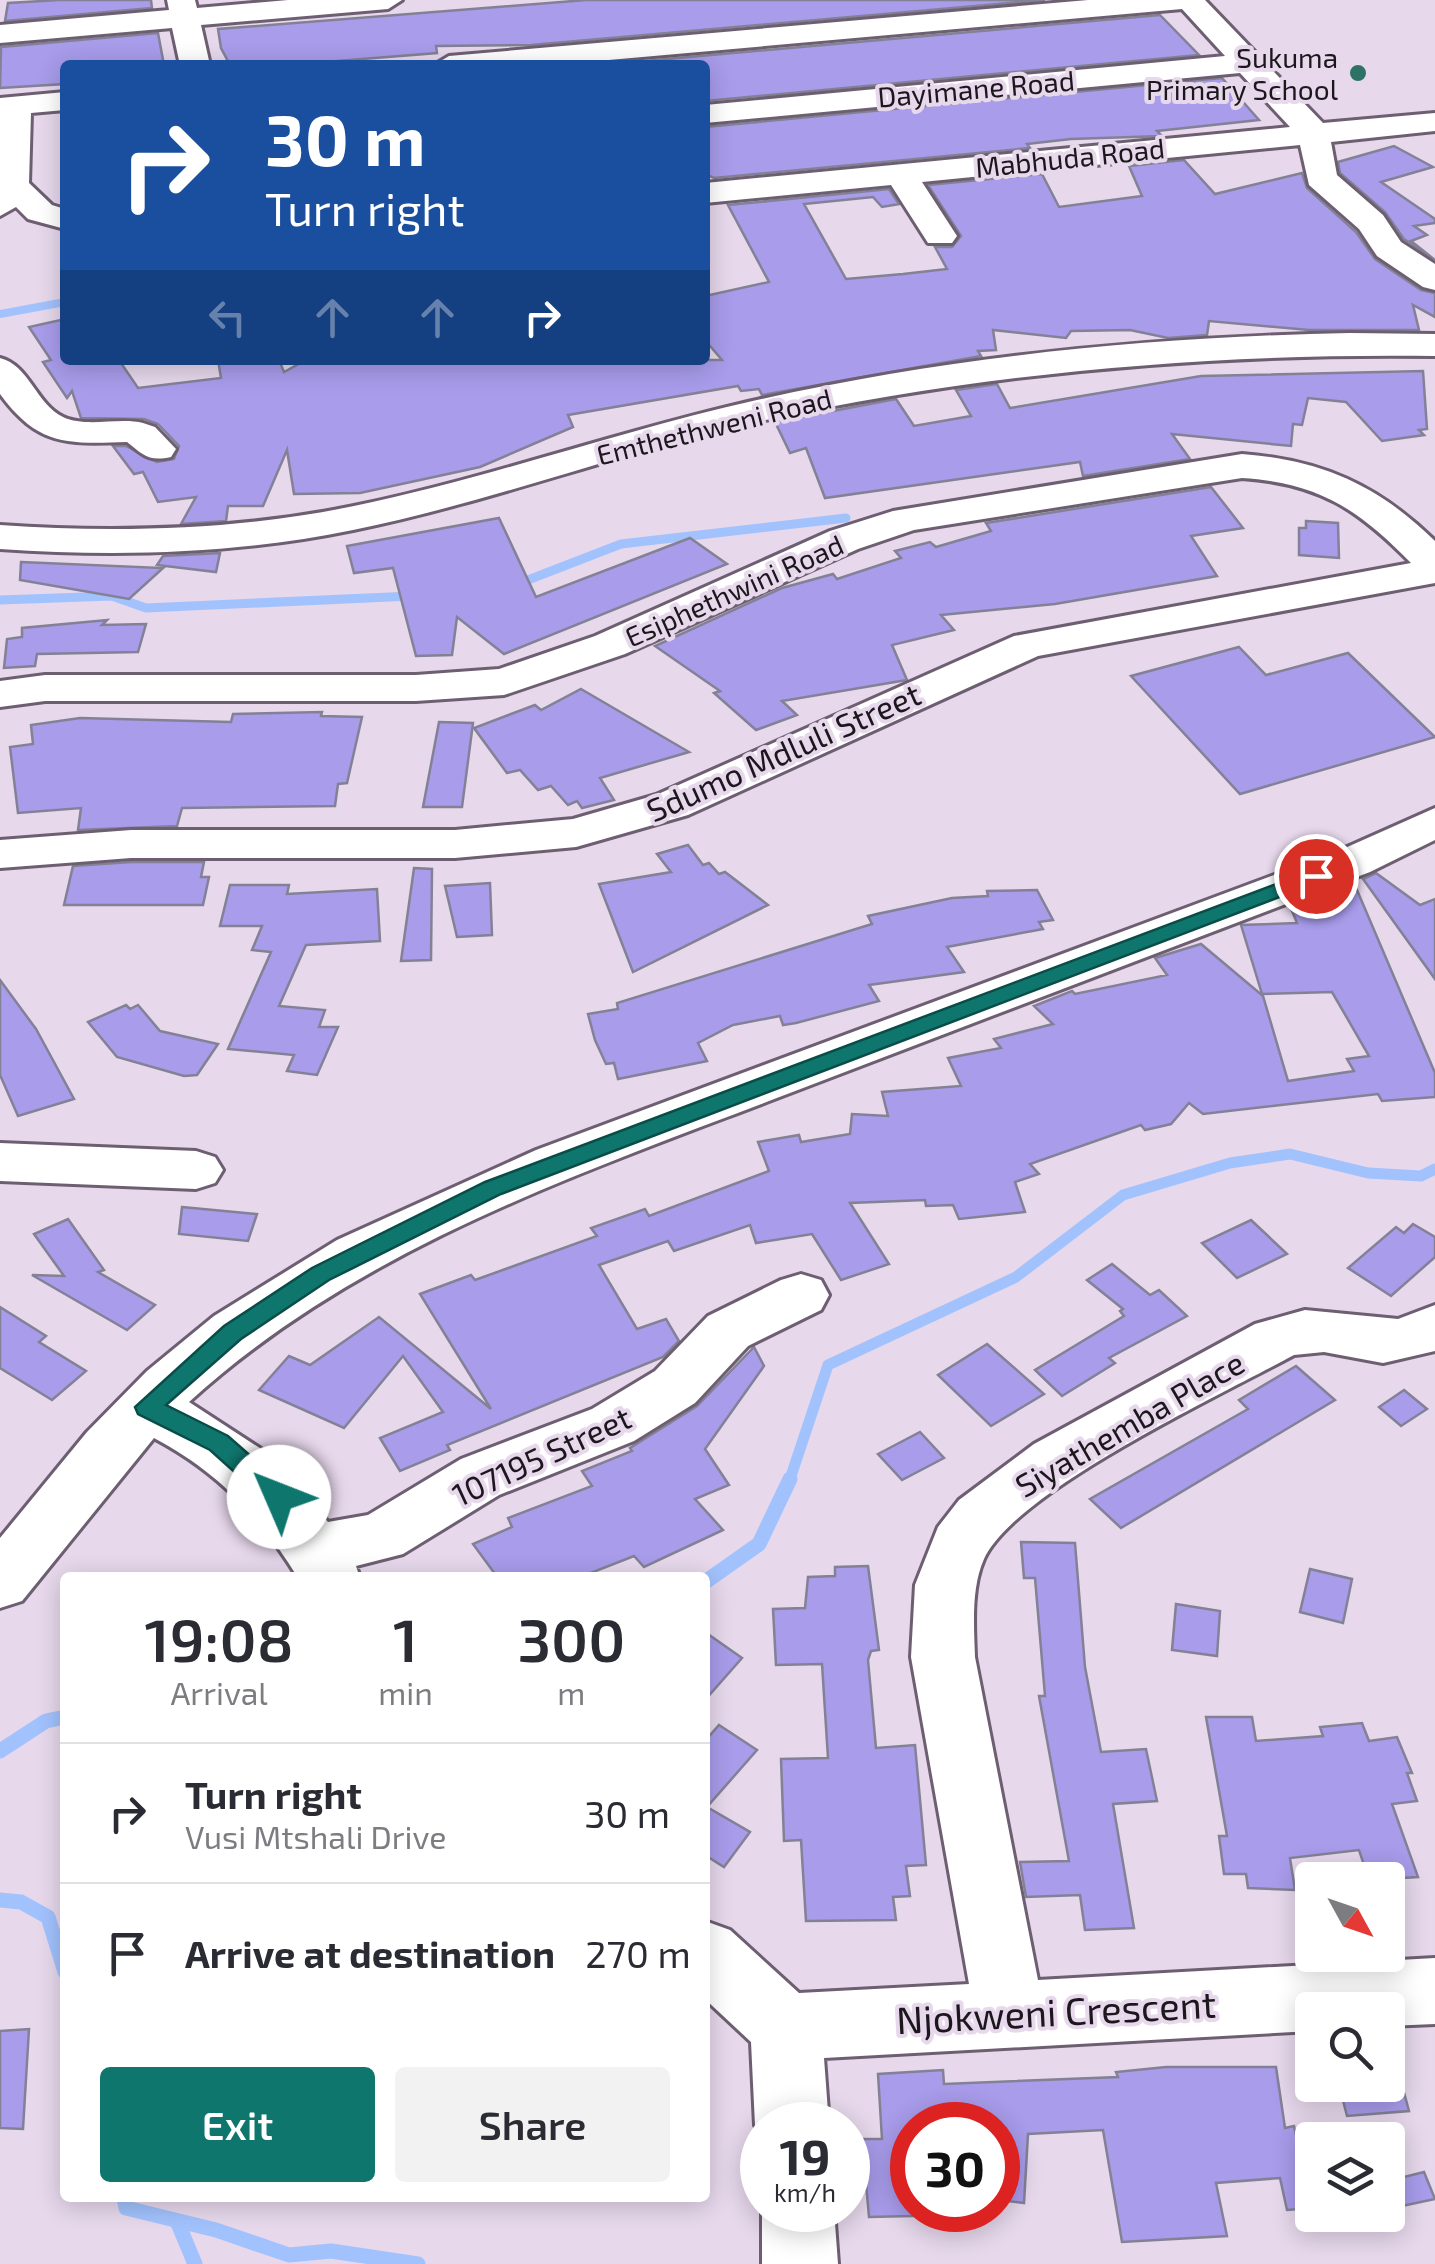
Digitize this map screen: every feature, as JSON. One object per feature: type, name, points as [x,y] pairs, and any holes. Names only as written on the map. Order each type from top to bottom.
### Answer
[{"type":"street","points":[[0,34],[184,9],[388,0]]},
{"type":"street","points":[[506,60],[1188,0],[1314,133],[1321,178],[1371,222],[1389,249],[1435,280]]},
{"type":"street","points":[[184,9],[195,60]]},
{"type":"street","name":"Dayimane Road","points":[[710,114],[1246,63]]},
{"type":"street","points":[[60,101],[8,106],[6,195],[60,218]]},
{"type":"street","name":"Mabhuda Road","points":[[710,193],[1435,122]]},
{"type":"street","points":[[901,174],[940,236]]},
{"type":"street","name":"Emthethweni Road","points":[[0,537],[95,541],[194,538],[349,519],[759,411],[948,376],[1194,351],[1435,345]]},
{"type":"street","points":[[0,369],[40,424],[55,431],[130,431],[142,434],[157,450]]},
{"type":"street","name":"Esiphethwini Road","points":[[0,694],[44,688],[416,688],[504,682],[610,645],[844,540],[907,519],[1242,466],[1281,467],[1344,485],[1369,501],[1435,567]]},
{"type":"street","name":"Sdumo Mdluli Street","points":[[0,854],[131,844],[455,844],[576,833],[672,805],[992,658],[1029,645],[1435,567]]},
{"type":"street","points":[[0,1583],[103,1450],[147,1407],[232,1332],[320,1274],[493,1188],[1353,862],[1435,822]]},
{"type":"street","points":[[0,1162],[196,1170]]},
{"type":"street","name":"107195 Street","points":[[322,1563],[381,1537],[482,1476],[525,1463],[613,1425],[675,1386],[728,1331],[801,1295]]},
{"type":"street","name":"Siyathemba Place","points":[[1009,2012],[943,1656],[942,1611],[948,1571],[962,1540],[982,1511],[1033,1473],[1275,1339],[1306,1331],[1378,1344],[1399,1342],[1432,1328]]},
{"type":"street","points":[[147,1407],[219,1443],[251,1468],[279,1497],[322,1563]]},
{"type":"street","points":[[710,1958],[786,2026],[791,2102]]},
{"type":"street","name":"Njokweni Crescent","points":[[786,2026],[1435,1991]]},
{"type":"street","points":[[798,2232],[800,2264]]},
{"type":"building","points":[[151,0],[152,8],[5,21],[8,3]]},
{"type":"building","points":[[586,0],[1045,0],[531,45],[436,46],[437,53],[350,60],[227,60],[218,29]]},
{"type":"building","points":[[1160,15],[1199,55],[710,101],[710,60],[656,60]]},
{"type":"building","points":[[158,33],[163,60],[60,60],[60,84],[0,88],[1,47]]},
{"type":"building","points":[[1222,78],[1259,120],[1157,131],[1162,136],[1071,139],[1027,144],[1030,148],[714,178],[710,176],[710,127]]},
{"type":"building","points":[[1394,146],[1433,167],[1381,182],[1435,219],[1435,223],[1414,226],[1427,235],[1411,241],[1435,260],[1404,239],[1385,212],[1340,173],[1338,162]]},
{"type":"building","points":[[1184,160],[1215,194],[1302,173],[1307,188],[1356,232],[1375,259],[1421,290],[1435,293],[1435,317],[1413,305],[1419,330],[1309,330],[1209,321],[1207,335],[1168,338],[1130,330],[1071,331],[1066,338],[993,330],[996,350],[978,351],[981,356],[762,395],[759,389],[741,391],[738,386],[568,415],[573,427],[480,467],[360,493],[294,494],[287,450],[263,506],[228,506],[226,521],[181,524],[196,497],[158,502],[143,472],[134,474],[113,446],[126,446],[157,462],[174,459],[179,446],[158,424],[144,419],[81,418],[72,391],[67,398],[43,362],[51,360],[29,327],[60,320],[60,365],[122,365],[138,388],[221,378],[219,365],[281,365],[284,372],[297,365],[710,365],[710,360],[722,360],[710,346],[710,295],[769,282],[728,205],[889,189],[899,204],[882,207],[873,197],[804,204],[846,279],[903,274],[947,269],[935,247],[952,247],[961,236],[928,185],[1042,174],[1059,207],[1142,196],[1129,166]]},
{"type":"building","points":[[1423,371],[1427,429],[1419,430],[1424,435],[1382,441],[1346,402],[1308,398],[1302,425],[1293,424],[1291,446],[1172,434],[1190,459],[1083,476],[1080,462],[825,498],[806,448],[790,453],[775,422],[896,399],[914,426],[971,416],[956,390],[997,384],[1010,408],[1201,376]]},
{"type":"building","points":[[1211,487],[1243,528],[1191,536],[1217,576],[1055,604],[941,615],[954,630],[892,645],[907,680],[782,701],[797,715],[756,730],[714,693],[720,691],[655,646],[782,588],[833,574],[837,579],[901,558],[895,551],[930,542],[936,547],[991,531],[986,523]]},
{"type":"building","points":[[499,518],[536,597],[690,538],[727,564],[504,654],[457,617],[452,655],[416,656],[393,568],[354,573],[347,546]]},
{"type":"building","points":[[1306,521],[1338,523],[1339,558],[1299,555],[1299,528],[1306,528]]},
{"type":"building","points":[[220,553],[216,572],[157,565],[163,556]]},
{"type":"building","points":[[21,562],[163,568],[129,599],[20,580]]},
{"type":"building","points":[[107,620],[102,625],[146,624],[138,652],[37,654],[35,666],[4,668],[7,639],[22,637],[22,628]]},
{"type":"building","points":[[1239,647],[1266,675],[1348,653],[1435,737],[1240,794],[1131,676]]},
{"type":"building","points":[[581,689],[689,752],[600,778],[614,800],[582,808],[577,801],[568,805],[551,786],[538,790],[520,770],[507,773],[474,728],[535,705],[541,710]]},
{"type":"building","points":[[322,712],[321,716],[362,717],[347,783],[338,784],[335,806],[182,808],[177,826],[78,830],[81,808],[18,813],[10,747],[33,744],[31,725],[80,718],[231,722],[233,714]]},
{"type":"building","points":[[439,722],[473,723],[462,807],[423,807]]},
{"type":"building","points":[[688,845],[703,865],[709,863],[719,874],[725,872],[768,905],[633,972],[599,884],[671,872],[657,854]]},
{"type":"building","points":[[204,862],[201,877],[209,877],[203,905],[64,905],[73,866]]},
{"type":"building","points":[[414,868],[432,869],[431,960],[401,961]]},
{"type":"building","points":[[1376,873],[1420,905],[1435,899],[1435,979],[1363,879]]},
{"type":"building","points":[[490,883],[492,935],[457,937],[445,886]]},
{"type":"building","points":[[230,885],[289,885],[287,894],[377,889],[380,941],[306,945],[279,1006],[325,1010],[319,1027],[338,1027],[317,1075],[287,1071],[294,1055],[228,1049],[271,952],[252,950],[262,926],[220,926]]},
{"type":"building","points":[[1037,890],[1053,920],[1039,922],[1043,929],[947,947],[964,972],[869,985],[879,1001],[796,1023],[783,1025],[780,1016],[733,1025],[698,1043],[707,1061],[618,1079],[614,1063],[606,1064],[595,1040],[588,1014],[618,1009],[617,1003],[872,924],[868,916],[952,898],[988,896],[987,891]]},
{"type":"building","points":[[1357,890],[1435,1073],[1435,1097],[1382,1101],[1378,1094],[1203,1114],[1189,1103],[1171,1124],[1145,1130],[1141,1125],[1030,1164],[1039,1174],[1015,1182],[1025,1212],[959,1219],[953,1205],[926,1206],[925,1200],[850,1203],[889,1264],[841,1280],[812,1234],[756,1243],[750,1225],[674,1251],[668,1241],[599,1265],[637,1329],[666,1319],[679,1341],[663,1357],[447,1445],[450,1450],[400,1471],[380,1438],[443,1412],[403,1356],[344,1428],[259,1390],[289,1356],[310,1365],[379,1317],[491,1409],[420,1294],[471,1275],[475,1280],[597,1236],[591,1228],[645,1209],[649,1216],[769,1171],[758,1142],[799,1135],[801,1142],[850,1134],[852,1114],[888,1116],[882,1092],[961,1086],[948,1058],[1001,1048],[994,1039],[1053,1024],[1034,1006],[1072,991],[1075,994],[1167,975],[1155,958],[1201,944],[1263,996],[1288,1081],[1354,1071],[1347,1059],[1369,1056],[1332,992],[1262,994],[1241,925],[1297,923],[1290,906],[1327,892],[1334,901]]},
{"type":"building","points":[[0,980],[36,1029],[74,1099],[18,1116],[0,1075]]},
{"type":"building","points":[[126,1005],[130,1009],[138,1005],[160,1031],[218,1044],[197,1075],[184,1076],[117,1057],[88,1022]]},
{"type":"building","points":[[182,1207],[257,1214],[248,1241],[179,1234]]},
{"type":"building","points":[[68,1219],[104,1270],[98,1272],[155,1305],[127,1330],[32,1275],[64,1276],[34,1234]]},
{"type":"building","points":[[1251,1220],[1287,1254],[1237,1278],[1202,1243]]},
{"type":"building","points":[[1413,1224],[1435,1237],[1435,1257],[1391,1296],[1348,1268],[1396,1227],[1404,1233]]},
{"type":"building","points":[[1112,1264],[1150,1295],[1159,1290],[1187,1316],[1109,1358],[1115,1363],[1062,1396],[1035,1370],[1124,1316],[1120,1311],[1123,1309],[1087,1280]]},
{"type":"building","points":[[0,1307],[46,1336],[39,1342],[86,1371],[52,1400],[0,1368]]},
{"type":"building","points":[[987,1344],[1044,1394],[991,1426],[938,1375]]},
{"type":"building","points":[[754,1347],[764,1366],[705,1449],[729,1485],[695,1499],[723,1530],[644,1567],[634,1556],[593,1572],[494,1572],[473,1544],[512,1527],[508,1518],[592,1486],[582,1471],[632,1451],[630,1448],[697,1406]]},
{"type":"building","points":[[1296,1366],[1335,1400],[1121,1528],[1090,1499],[1248,1409],[1239,1400]]},
{"type":"building","points":[[1404,1390],[1427,1409],[1401,1426],[1379,1407]]},
{"type":"building","points":[[920,1432],[944,1458],[902,1480],[878,1454]]},
{"type":"building","points":[[1021,1542],[1075,1543],[1085,1667],[1101,1752],[1146,1749],[1157,1801],[1113,1804],[1134,1928],[1085,1930],[1080,1895],[1026,1897],[1020,1862],[1069,1861],[1039,1696],[1045,1696],[1035,1578],[1024,1578]]},
{"type":"building","points":[[868,1566],[879,1650],[871,1651],[868,1660],[876,1748],[915,1745],[926,1865],[906,1866],[910,1896],[893,1897],[896,1920],[806,1921],[801,1840],[784,1841],[781,1759],[828,1758],[822,1664],[776,1665],[773,1609],[805,1608],[808,1577],[835,1576],[835,1567]]},
{"type":"building","points":[[1310,1569],[1352,1579],[1343,1623],[1300,1612]]},
{"type":"building","points":[[1176,1604],[1220,1611],[1217,1656],[1172,1650]]},
{"type":"building","points":[[710,1636],[742,1658],[710,1694]]},
{"type":"building","points":[[1206,1717],[1252,1717],[1256,1741],[1323,1736],[1320,1727],[1362,1723],[1369,1741],[1397,1737],[1412,1773],[1407,1773],[1417,1801],[1392,1804],[1418,1877],[1405,1878],[1405,1862],[1363,1862],[1359,1850],[1290,1858],[1295,1890],[1248,1888],[1246,1874],[1224,1874],[1219,1836],[1227,1836]]},
{"type":"building","points":[[719,1725],[757,1750],[710,1804],[710,1735]]},
{"type":"building","points":[[710,1809],[750,1832],[724,1867],[710,1858]]},
{"type":"building","points":[[29,2029],[23,2129],[0,2128],[0,2031]]},
{"type":"building","points":[[1166,2067],[1276,2067],[1285,2128],[1294,2126],[1295,2131],[1295,2209],[1287,2210],[1280,2178],[1216,2183],[1227,2236],[1122,2242],[1103,2130],[1028,2134],[1024,2203],[1020,2203],[1020,2102],[890,2102],[890,2217],[870,2217],[870,2139],[882,2139],[878,2074],[943,2070],[944,2084],[1118,2077],[1116,2072]]},
{"type":"building","points":[[1405,2096],[1409,2111],[1347,2116],[1343,2102],[1405,2102]]},
{"type":"building","points":[[1424,2172],[1435,2199],[1405,2205],[1405,2177]]},
{"type":"waterway","points":[[0,314],[60,303]]},
{"type":"waterway","points":[[515,585],[621,544],[846,518]]},
{"type":"waterway","points":[[0,600],[112,596],[146,608],[412,596]]},
{"type":"waterway","points":[[790,1479],[828,1365],[1016,1277],[1123,1195],[1230,1163],[1290,1154],[1368,1173],[1421,1176],[1435,1169]]},
{"type":"waterway","points":[[710,1578],[759,1544],[790,1479]]},
{"type":"waterway","points":[[0,1751],[46,1721],[60,1718]]},
{"type":"waterway","points":[[0,1900],[21,1902],[48,1917],[60,1956]]},
{"type":"waterway","points":[[125,2202],[126,2208],[216,2230],[289,2255],[331,2251],[418,2264]]},
{"type":"waterway","points":[[177,2221],[195,2264]]},
{"type":"place","name":"Sukuma Primary School","points":[[1358,73]]},
{"type":"route","points":[[279,1497],[219,1443],[147,1407],[232,1332],[320,1274],[493,1188],[1316,876]]}]
